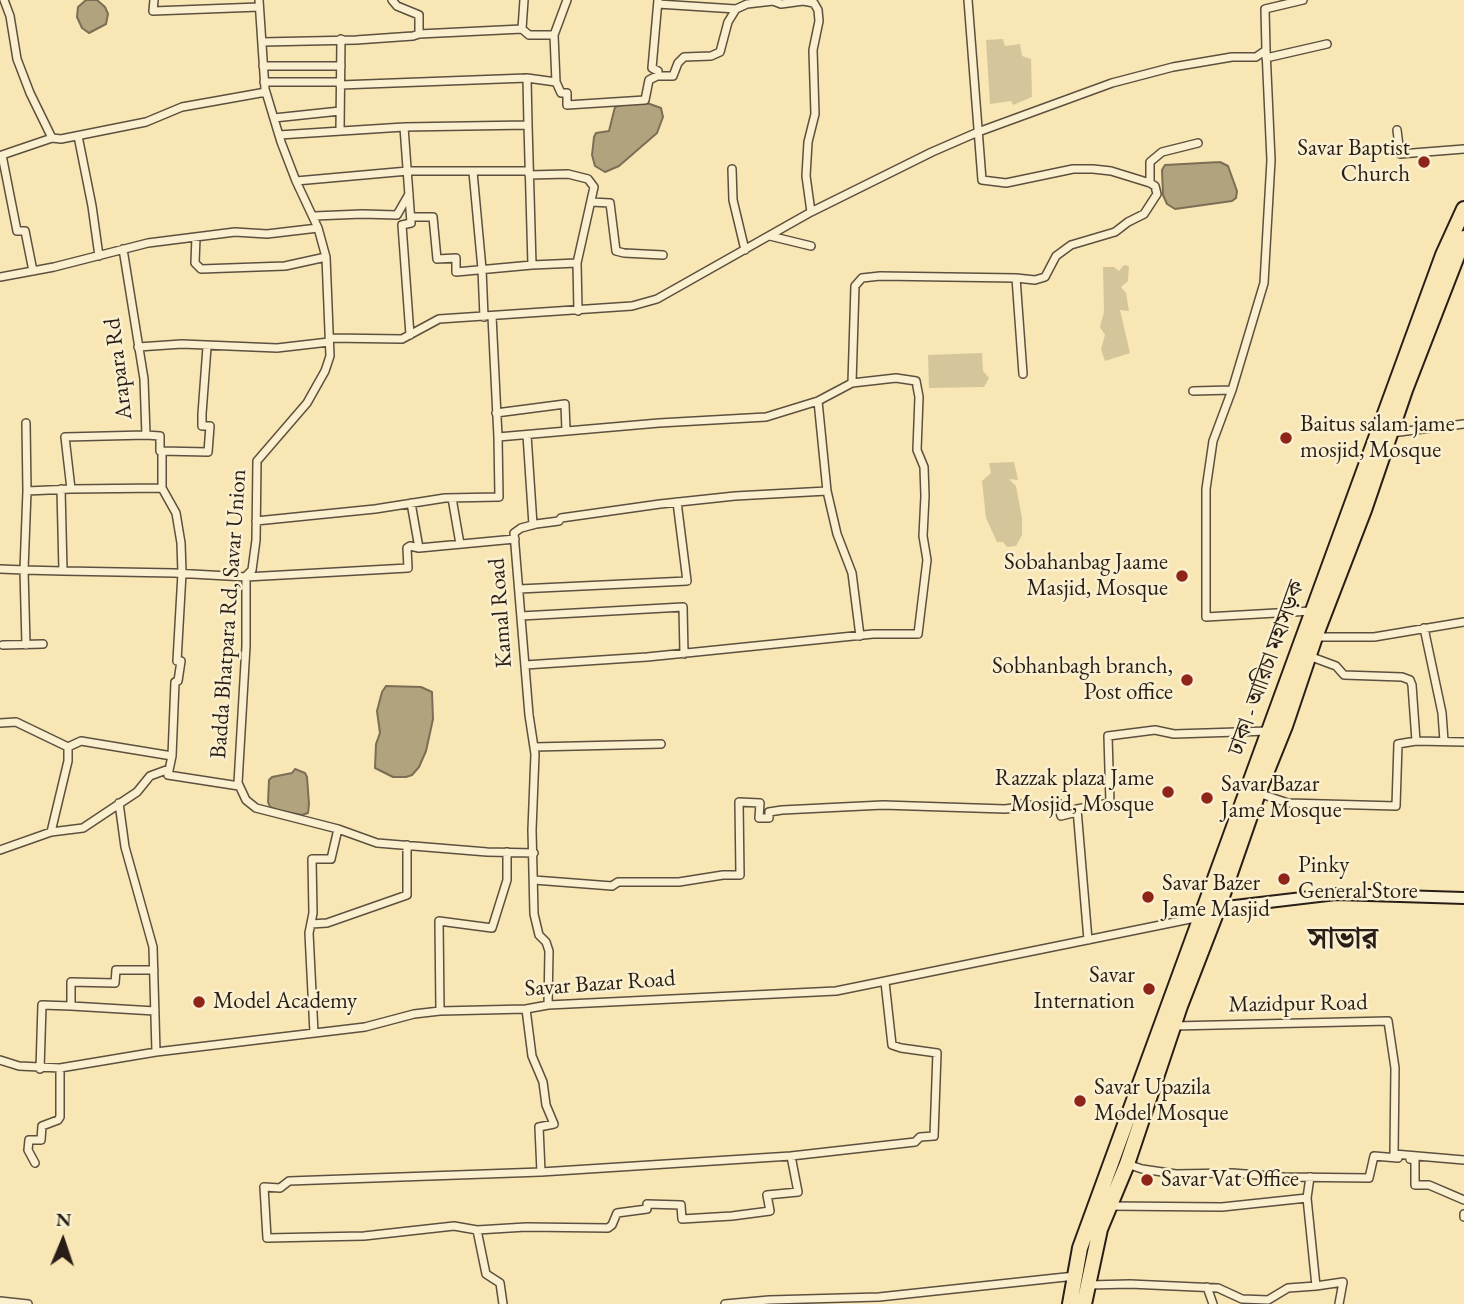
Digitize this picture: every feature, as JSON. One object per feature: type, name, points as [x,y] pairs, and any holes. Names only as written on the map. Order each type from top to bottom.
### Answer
[{"type":"highway","name":"ঢাকা - আরিচা মহাসড়ক","points":[[1070,1304],[1080,1248],[1270,731],[1311,611],[1443,255],[1464,209]]},
{"type":"highway","name":"ঢাকা - আরিচা মহাসড়ক","points":[[1084,1304],[1100,1229],[1127,1164],[1173,1026],[1464,238]]},
{"type":"street","points":[[4,0],[18,58],[30,93],[52,138]]},
{"type":"street","points":[[154,0],[153,11],[259,3]]},
{"type":"street","points":[[180,0],[181,10]]},
{"type":"street","points":[[392,0],[397,6],[419,15],[419,34]]},
{"type":"street","points":[[522,29],[524,0]]},
{"type":"street","points":[[567,0],[554,35],[556,82],[561,93],[567,93],[567,105],[645,100],[649,80],[657,76],[673,76],[678,62],[684,57],[712,56],[720,52],[728,22],[736,9]]},
{"type":"street","points":[[852,383],[853,300],[855,286],[862,278],[880,276],[1035,280],[1045,277],[1056,256],[1071,245],[1115,232],[1144,214],[1157,194],[1155,186],[1150,183],[1111,171],[1073,169],[1006,183],[982,180],[968,0]]},
{"type":"street","points":[[1303,0],[1265,4],[1271,160],[1264,283],[1232,390],[1213,441],[1206,489],[1206,617],[1311,611]]},
{"type":"street","points":[[657,76],[658,71],[652,68],[658,2],[736,9],[747,4],[773,1],[781,4],[816,1],[819,21],[813,50],[815,114],[808,142],[806,176],[811,212]]},
{"type":"street","name":"Badda Bhatpara Rd, Savar Union","points":[[259,3],[266,92],[296,181],[314,216],[326,257],[330,356],[325,371],[307,403],[257,461],[252,570],[246,577],[246,646],[239,786],[246,800],[256,808],[338,829],[377,843],[534,853]]},
{"type":"street","points":[[262,42],[522,29],[529,34],[554,35]]},
{"type":"street","points":[[340,130],[341,39]]},
{"type":"street","points":[[138,346],[182,344],[277,348],[329,340],[402,339],[439,318],[632,306],[657,299],[811,212],[978,132],[1112,83],[1173,67],[1232,57],[1256,57],[1327,44]]},
{"type":"street","points":[[263,66],[341,66]]},
{"type":"street","points":[[264,82],[340,84],[527,78],[556,82]]},
{"type":"street","points":[[527,78],[532,265]]},
{"type":"street","points":[[33,271],[25,232],[17,231],[2,155],[52,138],[78,136],[146,122],[182,107],[266,92]]},
{"type":"street","points":[[274,118],[340,111]]},
{"type":"street","points":[[279,135],[404,127],[528,125]]},
{"type":"street","points":[[404,127],[411,223],[402,225],[410,335]]},
{"type":"street","points":[[1397,130],[1400,154],[1464,149]]},
{"type":"street","points":[[78,136],[99,256]]},
{"type":"street","points":[[1150,183],[1150,162],[1162,152],[1198,143]]},
{"type":"street","points":[[732,169],[733,200],[745,250]]},
{"type":"street","points":[[296,181],[408,171],[568,174],[588,179],[594,187],[577,263],[578,311]]},
{"type":"street","points":[[256,522],[453,498],[499,497],[496,412],[473,172]]},
{"type":"street","points":[[314,216],[397,215],[410,194]]},
{"type":"street","points":[[591,202],[611,204],[616,251],[663,255]]},
{"type":"street","points":[[411,217],[433,217],[437,259],[456,258],[456,272],[577,263]]},
{"type":"street","points":[[0,277],[148,243],[235,232],[267,234],[318,228]]},
{"type":"street","points":[[769,236],[811,246]]},
{"type":"street","points":[[196,237],[195,263],[201,269],[285,266],[326,257]]},
{"type":"street","name":"Arapara Rd","points":[[71,489],[65,437],[146,435],[144,379],[123,249]]},
{"type":"street","points":[[1016,278],[1023,374]]},
{"type":"street","points":[[146,435],[160,436],[160,451],[208,452],[210,426],[202,426],[207,347]]},
{"type":"street","points":[[498,437],[766,417],[818,401],[852,383],[896,378],[916,381],[919,397],[917,450],[924,467],[926,496],[923,536],[927,559],[918,634],[860,636],[684,654],[524,665]]},
{"type":"street","points":[[1193,391],[1232,390]]},
{"type":"street","points":[[818,401],[827,491],[837,534],[852,573],[860,636]]},
{"type":"street","points":[[496,412],[565,404],[566,431]]},
{"type":"street","points":[[26,423],[26,645]]},
{"type":"street","points":[[1390,433],[1464,424]]},
{"type":"street","points":[[527,435],[533,525]]},
{"type":"street","points":[[163,451],[162,488],[176,513],[181,543],[177,661],[181,661],[178,681],[175,682],[172,756],[168,775],[239,786]]},
{"type":"street","points":[[27,491],[162,488]]},
{"type":"street","points":[[61,489],[63,571]]},
{"type":"street","name":"Kamal Road","points":[[548,1005],[549,951],[546,942],[539,935],[534,914],[534,747],[524,665],[514,533],[533,525],[559,522],[561,518],[677,502],[827,491]]},
{"type":"street","points":[[453,498],[460,544]]},
{"type":"street","points":[[519,589],[687,581],[677,502]]},
{"type":"street","points":[[411,503],[419,548]]},
{"type":"street","points":[[0,569],[246,577],[408,568],[410,546],[419,548],[515,540]]},
{"type":"street","points":[[521,617],[683,607],[684,654]]},
{"type":"street","points":[[1315,637],[1374,637],[1464,622]]},
{"type":"street","points":[[1424,628],[1442,713],[1444,741]]},
{"type":"street","points":[[3,645],[43,644]]},
{"type":"street","points":[[1309,656],[1336,666],[1344,675],[1402,677],[1410,680],[1416,741]]},
{"type":"street","points":[[0,723],[16,722],[68,747]]},
{"type":"street","points":[[534,880],[612,886],[618,882],[679,882],[740,875],[739,802],[760,803],[760,818],[769,818],[769,812],[782,810],[883,805],[1005,809],[1020,807],[1022,804],[1034,806],[1058,803],[1061,816],[1077,812],[1077,809],[1110,803],[1108,736],[1155,730],[1174,734],[1270,731]]},
{"type":"street","points":[[68,747],[81,741],[172,756]]},
{"type":"street","points":[[1258,793],[1288,803],[1396,806],[1398,744],[1416,741],[1464,742]]},
{"type":"street","points":[[534,747],[661,744]]},
{"type":"street","points":[[51,832],[68,761],[68,747]]},
{"type":"street","points":[[0,850],[51,832],[83,828],[137,792],[150,776],[169,769]]},
{"type":"street","points":[[119,803],[125,847],[153,947],[156,1052]]},
{"type":"street","points":[[1077,812],[1088,940]]},
{"type":"street","points":[[314,1033],[310,983],[312,859],[331,859],[338,829]]},
{"type":"street","points":[[311,925],[327,923],[407,895],[407,845]]},
{"type":"street","points":[[440,1011],[439,921],[492,928],[507,880],[507,852]]},
{"type":"street","points":[[1218,908],[1336,894],[1464,898]]},
{"type":"street","name":"Savar Bazar Road","points":[[0,1060],[40,1069],[60,1068],[156,1052],[365,1027],[414,1014],[440,1011],[526,1009],[548,1005],[836,991],[1200,917]]},
{"type":"street","points":[[71,1006],[71,982],[115,983],[116,970],[154,970]]},
{"type":"street","points":[[791,1156],[797,1192],[767,1195],[770,1211],[682,1219],[681,1205],[647,1204],[648,1209],[617,1213],[608,1228],[477,1230],[454,1226],[364,1236],[267,1238],[264,1187],[280,1188],[289,1181],[541,1172],[791,1156],[915,1142],[920,1137],[934,1136],[937,1053],[892,1045],[885,982]]},
{"type":"street","points":[[40,1069],[42,1005],[155,1011]]},
{"type":"street","points":[[526,1009],[532,1056],[543,1082],[546,1105],[554,1124],[539,1127],[541,1172]]},
{"type":"street","name":"Mazidpur Road","points":[[1173,1026],[1388,1021],[1395,1068],[1394,1154],[1464,1160]]},
{"type":"street","points":[[35,1163],[28,1150],[29,1140],[41,1140],[42,1126],[60,1117],[60,1068]]},
{"type":"street","points":[[1127,1164],[1142,1170],[1177,1174],[1232,1173],[1310,1178],[1369,1178],[1374,1156],[1415,1160],[1415,1185],[1429,1185],[1464,1200]]},
{"type":"street","points":[[1310,1178],[1307,1198],[1316,1286]]},
{"type":"street","points":[[1109,1206],[1222,1207],[1307,1198]]},
{"type":"street","points":[[477,1230],[486,1274],[500,1283],[503,1304]]},
{"type":"street","points":[[725,1304],[879,1297],[1075,1276]]},
{"type":"street","points":[[1087,1285],[1207,1287],[1218,1288],[1242,1299],[1268,1300],[1287,1288],[1343,1282],[1339,1304]]},
{"type":"street","points":[[1207,1287],[1213,1304]]},
{"type":"street","points":[[0,1301],[28,1304]]},
{"type":"shaded area","points":[[86,0],[97,0],[108,14],[106,24],[89,33],[82,28],[77,17],[78,7]]},
{"type":"shaded area","points":[[1003,39],[1005,46],[1020,44],[1022,56],[1031,59],[1032,97],[1013,105],[1011,101],[990,104],[986,40]]},
{"type":"shaded area","points":[[647,103],[661,108],[663,117],[657,133],[619,166],[605,172],[595,166],[592,155],[594,137],[596,133],[609,131],[615,107]]},
{"type":"shaded area","points":[[1220,162],[1228,166],[1237,191],[1236,198],[1232,201],[1175,209],[1167,204],[1163,195],[1162,170],[1165,165]]},
{"type":"shaded area","points":[[1124,265],[1129,266],[1128,281],[1121,287],[1126,293],[1129,311],[1120,310],[1130,353],[1105,361],[1101,349],[1105,335],[1100,327],[1104,312],[1103,267],[1114,267],[1119,271]]},
{"type":"shaded area","points":[[982,353],[983,371],[989,378],[984,387],[929,388],[928,355]]},
{"type":"shaded area","points":[[1014,462],[1018,480],[1009,479],[1016,486],[1022,535],[1016,546],[1007,547],[1003,542],[997,542],[986,518],[982,481],[991,473],[989,463]]},
{"type":"shaded area","points":[[386,686],[421,687],[432,692],[433,719],[426,751],[419,767],[406,777],[393,777],[375,768],[376,744],[380,733],[377,711]]},
{"type":"shaded area","points":[[295,769],[305,773],[307,777],[308,813],[302,815],[277,810],[270,807],[268,802],[269,780],[292,773]]},
{"type":"place","name":"Savar Baptist Church","points":[[1424,162]]},
{"type":"place","name":"Baitus salam jame mosjid, Mosque","points":[[1286,438]]},
{"type":"place","name":"Sobahanbag Jaame Masjid, Mosque","points":[[1182,576]]},
{"type":"place","name":"Sobhanbagh branch, Post office","points":[[1187,680]]},
{"type":"place","name":"Razzak plaza Jame Mosjid, Mosque","points":[[1168,792]]},
{"type":"place","name":"Savar Bazar Jame Mosque","points":[[1207,798]]},
{"type":"place","name":"Pinky General Store","points":[[1284,879]]},
{"type":"place","name":"Savar Bazer Jame Masjid","points":[[1148,897]]},
{"type":"place","name":"Savar Internation","points":[[1149,989]]},
{"type":"place","name":"Model Academy","points":[[199,1002]]},
{"type":"place","name":"Savar Upazila Model Mosque","points":[[1080,1101]]},
{"type":"place","name":"Savar Vat Office","points":[[1147,1180]]},
{"type":"district","name":"সাভার","points":[[1343,940]]}]
